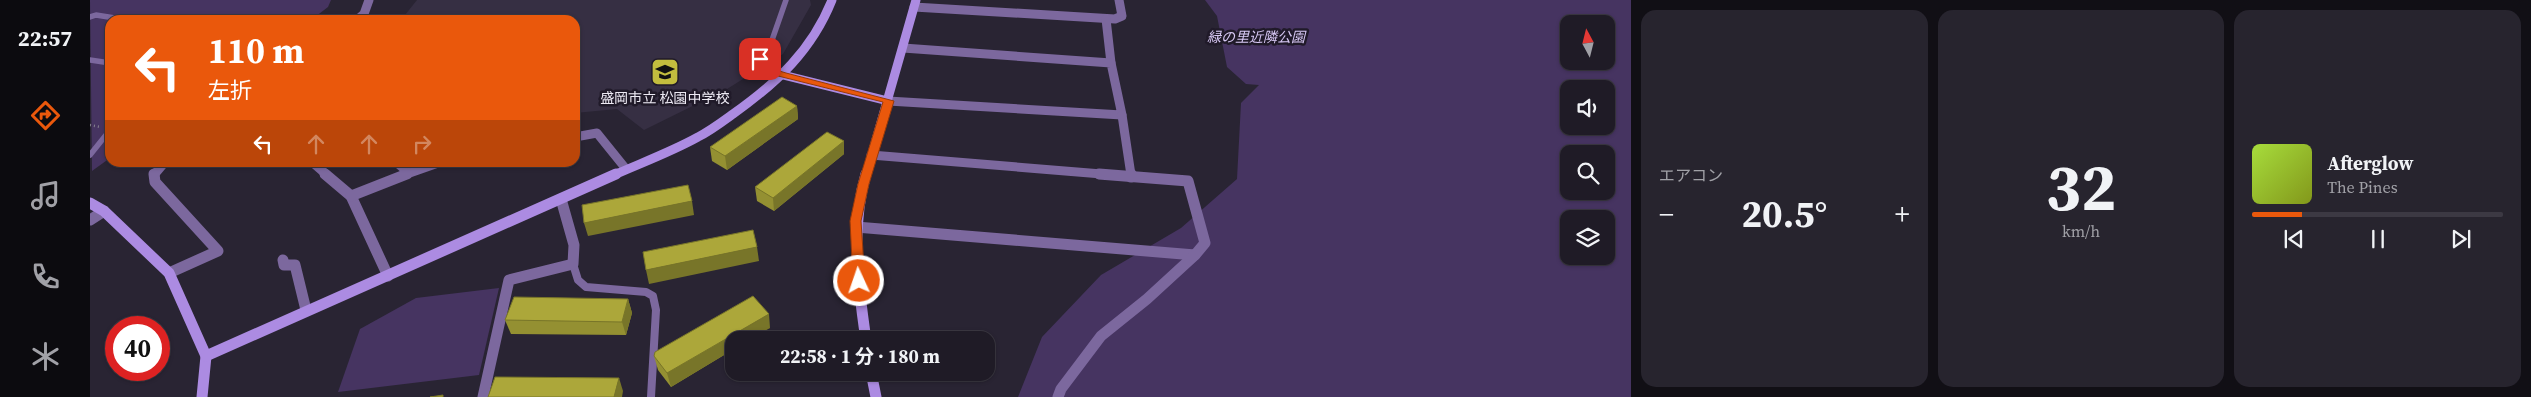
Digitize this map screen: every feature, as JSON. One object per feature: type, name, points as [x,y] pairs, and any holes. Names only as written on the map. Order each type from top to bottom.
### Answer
[{"type":"street","points":[[363,15],[369,0]]},
{"type":"street","points":[[206,356],[699,137],[752,100],[783,75],[816,34],[828,14],[832,0]]},
{"type":"street","points":[[865,331],[860,299],[856,226],[863,184],[915,3],[1115,19],[1122,16],[1119,0]]},
{"type":"street","points":[[1106,19],[1111,63],[1122,115],[1131,177]]},
{"type":"street","points":[[903,48],[1111,63]]},
{"type":"street","points":[[783,75],[888,101],[1122,115]]},
{"type":"street","points":[[580,137],[597,134],[626,169]]},
{"type":"street","points":[[872,155],[1188,181],[1205,243],[1195,255],[1147,299],[1101,336],[1061,389],[1058,397]]},
{"type":"street","points":[[160,167],[154,172],[155,182],[218,251],[169,273]]},
{"type":"street","points":[[318,167],[351,196],[388,276]]},
{"type":"street","points":[[401,167],[408,173]]},
{"type":"street","points":[[351,196],[426,167]]},
{"type":"street","points":[[484,397],[509,280],[573,264],[574,245],[561,199]]},
{"type":"street","points":[[90,203],[104,211],[169,273],[206,356],[202,397]]},
{"type":"street","points":[[90,220],[104,211]]},
{"type":"street","points":[[856,226],[1195,255]]},
{"type":"street","points":[[283,260],[284,265],[295,265],[306,310]]},
{"type":"street","points":[[873,381],[876,397]]},
{"type":"lane","points":[[783,75],[769,71],[763,66],[760,59],[771,43],[786,0]]},
{"type":"lane","points":[[90,17],[96,15],[105,16]]},
{"type":"lane","points":[[90,60],[105,62]]},
{"type":"lane","points":[[90,155],[105,136]]},
{"type":"lane","points":[[573,264],[578,280],[586,287],[646,292],[653,296],[656,310],[651,397]]},
{"type":"shaded area","name":"盛岡市立 松園中学校","points":[[417,0],[810,0],[811,5],[783,54],[727,89],[644,130],[617,109],[580,113],[580,15],[405,15]]},
{"type":"green space","points":[[90,0],[331,0],[328,7],[318,15],[105,15],[105,162],[92,171]]},
{"type":"green space","name":"緑の里近隣公園","points":[[1205,0],[1631,0],[1631,397],[1018,397],[1042,337],[1101,275],[1181,228],[1237,179],[1241,103],[1259,85],[1246,84],[1227,67],[1217,16]]},
{"type":"green space","points":[[499,288],[479,375],[338,392],[360,329],[416,298]]},
{"type":"building","points":[[782,97],[797,106],[725,156],[710,147]]},
{"type":"building","points":[[827,132],[844,141],[773,198],[755,187]]},
{"type":"building","points":[[688,185],[692,201],[584,223],[582,205]]},
{"type":"building","points":[[753,230],[757,247],[646,270],[643,252]]},
{"type":"building","points":[[753,296],[769,314],[740,331],[725,331],[725,339],[667,373],[654,356],[655,352]]},
{"type":"building","points":[[514,297],[628,299],[622,322],[505,320]]},
{"type":"building","points":[[495,377],[619,378],[614,397],[488,397]]},
{"type":"place","name":"盛岡市立 松園中学校","points":[[665,72]]},
{"type":"route","points":[[760,59],[763,66],[769,71],[888,101],[863,184],[856,221],[859,281]]}]
